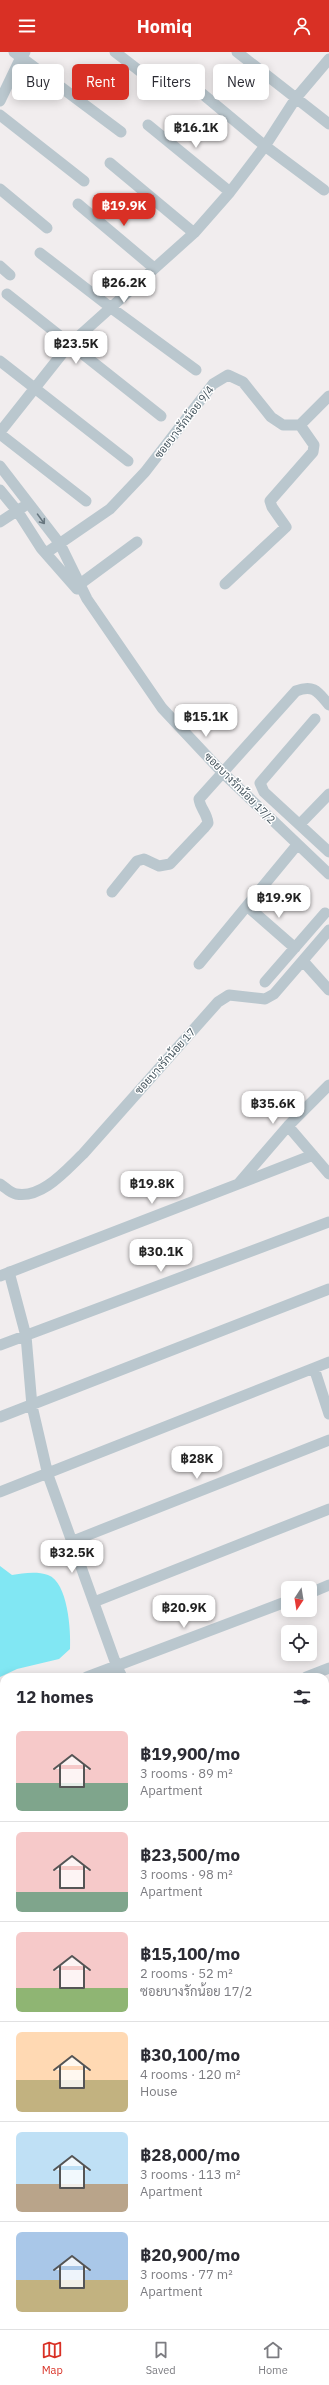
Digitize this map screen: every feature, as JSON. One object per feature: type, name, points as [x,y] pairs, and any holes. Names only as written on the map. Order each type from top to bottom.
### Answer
[{"type":"street","points":[[115,52],[137,69]]},
{"type":"street","points":[[237,52],[329,124]]},
{"type":"street","points":[[325,52],[329,55]]},
{"type":"street","points":[[0,101],[20,54],[121,132]]},
{"type":"street","points":[[86,501],[0,433],[69,345],[194,233],[230,192],[265,146],[296,98],[329,59]]},
{"type":"street","points":[[205,96],[265,146],[324,190]]},
{"type":"street","points":[[0,115],[84,181]]},
{"type":"street","points":[[148,125],[230,192]]},
{"type":"street","points":[[110,163],[194,233]]},
{"type":"street","points":[[0,190],[47,228]]},
{"type":"street","points":[[78,204],[154,268]]},
{"type":"street","points":[[40,253],[196,370]]},
{"type":"street","points":[[0,266],[10,275]]},
{"type":"street","points":[[7,294],[69,345],[161,416]]},
{"type":"street","points":[[0,361],[128,462]]},
{"type":"street","name":"ซอยบางรักน้อย 9/4","points":[[60,544],[110,509],[145,472],[213,384],[228,375],[243,382],[270,416],[283,425],[300,425]]},
{"type":"street","points":[[225,584],[286,527],[272,507],[270,501],[313,452],[314,445],[300,425],[329,396]]},
{"type":"street","name":"ซอยบางรักน้อย 17/2","points":[[0,466],[60,544],[78,586]]},
{"type":"street","name":"ซอยบางรักน้อย 17/2","points":[[0,490],[18,512],[46,553],[78,586],[162,708],[222,772],[329,874]]},
{"type":"street","points":[[0,522],[18,512],[29,502]]},
{"type":"street","points":[[78,586],[137,542]]},
{"type":"street","points":[[46,553],[60,544]]},
{"type":"street","points":[[112,892],[137,861],[144,859],[159,866],[170,864],[204,828],[208,823],[208,816],[200,804],[199,799],[296,691],[306,687],[316,690],[329,705]]},
{"type":"street","points":[[315,719],[260,783],[264,792],[329,852]]},
{"type":"street","points":[[300,824],[329,794]]},
{"type":"street","points":[[199,964],[297,845]]},
{"type":"street","points":[[247,906],[295,948]]},
{"type":"street","points":[[265,982],[325,913]]},
{"type":"street","name":"ซอยบางรักน้อย 17","points":[[0,1184],[14,1194],[26,1195],[44,1188],[83,1154],[218,1002],[229,995],[265,999],[274,994],[329,930]]},
{"type":"street","points":[[303,961],[329,990]]},
{"type":"street","points":[[238,1184],[288,1126],[329,1085]]},
{"type":"street","points":[[288,1126],[329,1174]]},
{"type":"street","points":[[120,1673],[48,1475],[32,1406],[26,1336],[4,1274],[313,1155]]},
{"type":"street","points":[[0,1345],[329,1222]]},
{"type":"street","points":[[0,1417],[32,1406],[329,1289]]},
{"type":"street","points":[[0,1492],[48,1475],[329,1362]]},
{"type":"street","points":[[314,1368],[329,1414]]},
{"type":"street","points":[[73,1541],[329,1440]]},
{"type":"street","points":[[94,1602],[329,1509]]},
{"type":"street","points":[[317,1590],[329,1585]]},
{"type":"street","points":[[99,1673],[281,1604]]},
{"type":"street","points":[[316,1673],[329,1668]]},
{"type":"water","points":[[0,1566],[12,1575],[39,1573],[48,1575],[55,1579],[64,1597],[69,1620],[70,1649],[59,1659],[17,1669],[8,1673],[0,1673]]}]
